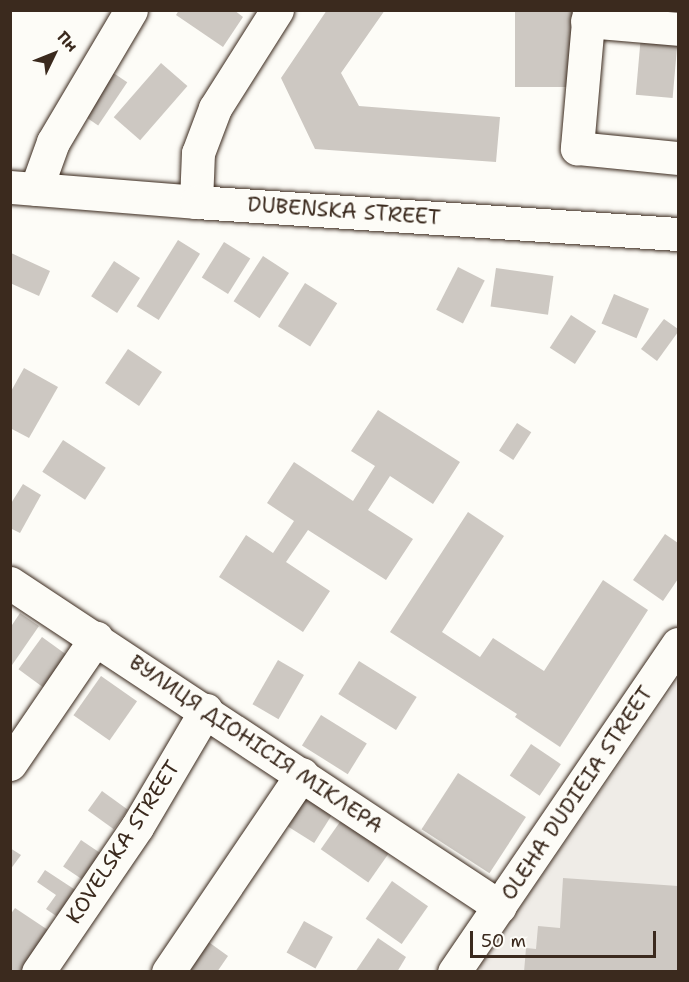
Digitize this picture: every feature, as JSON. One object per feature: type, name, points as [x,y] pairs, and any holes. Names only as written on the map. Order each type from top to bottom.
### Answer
[{"type":"street","points":[[23,188],[53,142],[130,10]]},
{"type":"street","points":[[196,202],[198,153],[215,108],[278,10]]},
{"type":"street","points":[[678,29],[588,16],[577,148],[678,158]]},
{"type":"street","name":"DUBENSKA STREET","points":[[23,188],[196,202],[678,234]]},
{"type":"street","name":"ВУЛИЦЯ ДІОНІСІЯ МІКЛЕРА","points":[[10,583],[206,710],[500,907]]},
{"type":"street","points":[[10,764],[96,638]]},
{"type":"street","name":"OLEHA DUDIEIA STREET","points":[[454,972],[678,644]]},
{"type":"street","name":"KOVELSKA STREET","points":[[38,972],[136,827],[206,710]]},
{"type":"street","points":[[168,972],[302,774]]},
{"type":"shaded area","points":[[678,680],[678,971],[481,972],[480,965]]},
{"type":"building","points":[[179,10],[234,10],[243,17],[223,47],[176,15]]},
{"type":"building","points":[[327,10],[385,10],[341,73],[359,106],[500,117],[496,162],[315,149],[281,78]]},
{"type":"building","points":[[515,10],[574,10],[574,87],[515,87]]},
{"type":"building","points":[[641,35],[678,38],[673,98],[636,95]]},
{"type":"building","points":[[161,63],[187,86],[140,140],[114,117]]},
{"type":"building","points":[[109,70],[127,82],[98,125],[80,113]]},
{"type":"building","points":[[178,240],[200,254],[159,320],[137,306]]},
{"type":"building","points":[[224,242],[250,258],[228,294],[202,278]]},
{"type":"building","points":[[11,253],[50,271],[39,296],[10,283]]},
{"type":"building","points":[[263,256],[289,273],[260,318],[234,301]]},
{"type":"building","points":[[114,261],[140,278],[117,313],[91,296]]},
{"type":"building","points":[[458,267],[485,281],[463,323],[436,310]]},
{"type":"building","points":[[496,268],[553,276],[548,315],[491,307]]},
{"type":"building","points":[[305,283],[337,303],[310,346],[278,326]]},
{"type":"building","points":[[614,294],[649,309],[636,338],[601,323]]},
{"type":"building","points":[[571,315],[596,331],[575,364],[550,348]]},
{"type":"building","points":[[664,319],[678,329],[678,332],[657,361],[641,349]]},
{"type":"building","points":[[128,349],[162,372],[139,406],[105,383]]},
{"type":"building","points":[[24,368],[58,387],[29,438],[10,428],[10,393]]},
{"type":"building","points":[[378,410],[460,462],[433,504],[390,476],[368,510],[413,539],[386,580],[308,530],[286,562],[330,591],[303,632],[219,577],[246,535],[273,553],[294,521],[267,503],[294,462],[353,501],[375,466],[351,451]]},
{"type":"building","points":[[517,423],[531,432],[513,460],[499,451]]},
{"type":"building","points":[[63,440],[106,468],[85,500],[42,472]]},
{"type":"building","points":[[23,484],[41,495],[20,533],[10,528],[10,505]]},
{"type":"building","points":[[468,512],[504,536],[442,632],[480,657],[493,638],[544,671],[603,580],[648,610],[560,747],[515,717],[517,714],[390,632]]},
{"type":"building","points":[[665,534],[678,543],[678,579],[663,601],[633,580]]},
{"type":"building","points":[[20,613],[39,626],[10,668],[10,628]]},
{"type":"building","points":[[42,637],[68,656],[44,688],[18,669]]},
{"type":"building","points":[[278,660],[304,675],[278,719],[252,704]]},
{"type":"building","points":[[359,661],[417,697],[396,730],[338,694]]},
{"type":"building","points":[[101,676],[137,701],[110,741],[73,715]]},
{"type":"building","points":[[321,715],[367,744],[348,774],[302,746]]},
{"type":"building","points":[[531,744],[561,764],[540,796],[510,776]]},
{"type":"building","points":[[458,773],[526,817],[489,873],[422,829]]},
{"type":"building","points":[[102,791],[128,810],[114,829],[88,810]]},
{"type":"building","points":[[307,796],[333,812],[314,843],[288,827]]},
{"type":"building","points":[[342,819],[390,852],[368,883],[321,849]]},
{"type":"building","points":[[81,840],[105,856],[87,883],[63,867]]},
{"type":"building","points":[[10,848],[21,855],[10,870]]},
{"type":"building","points":[[45,870],[80,893],[62,920],[46,909],[56,895],[37,882]]},
{"type":"building","points":[[563,878],[678,886],[678,972],[524,972],[526,948],[536,949],[538,926],[560,928]]},
{"type":"building","points":[[392,881],[428,906],[402,944],[366,919]]},
{"type":"building","points":[[15,908],[48,930],[21,972],[10,972],[10,915]]},
{"type":"building","points":[[304,921],[333,937],[315,968],[287,952]]},
{"type":"building","points":[[203,938],[228,956],[217,972],[189,972],[202,953],[196,948]]},
{"type":"building","points":[[378,938],[406,957],[397,972],[355,972]]}]
